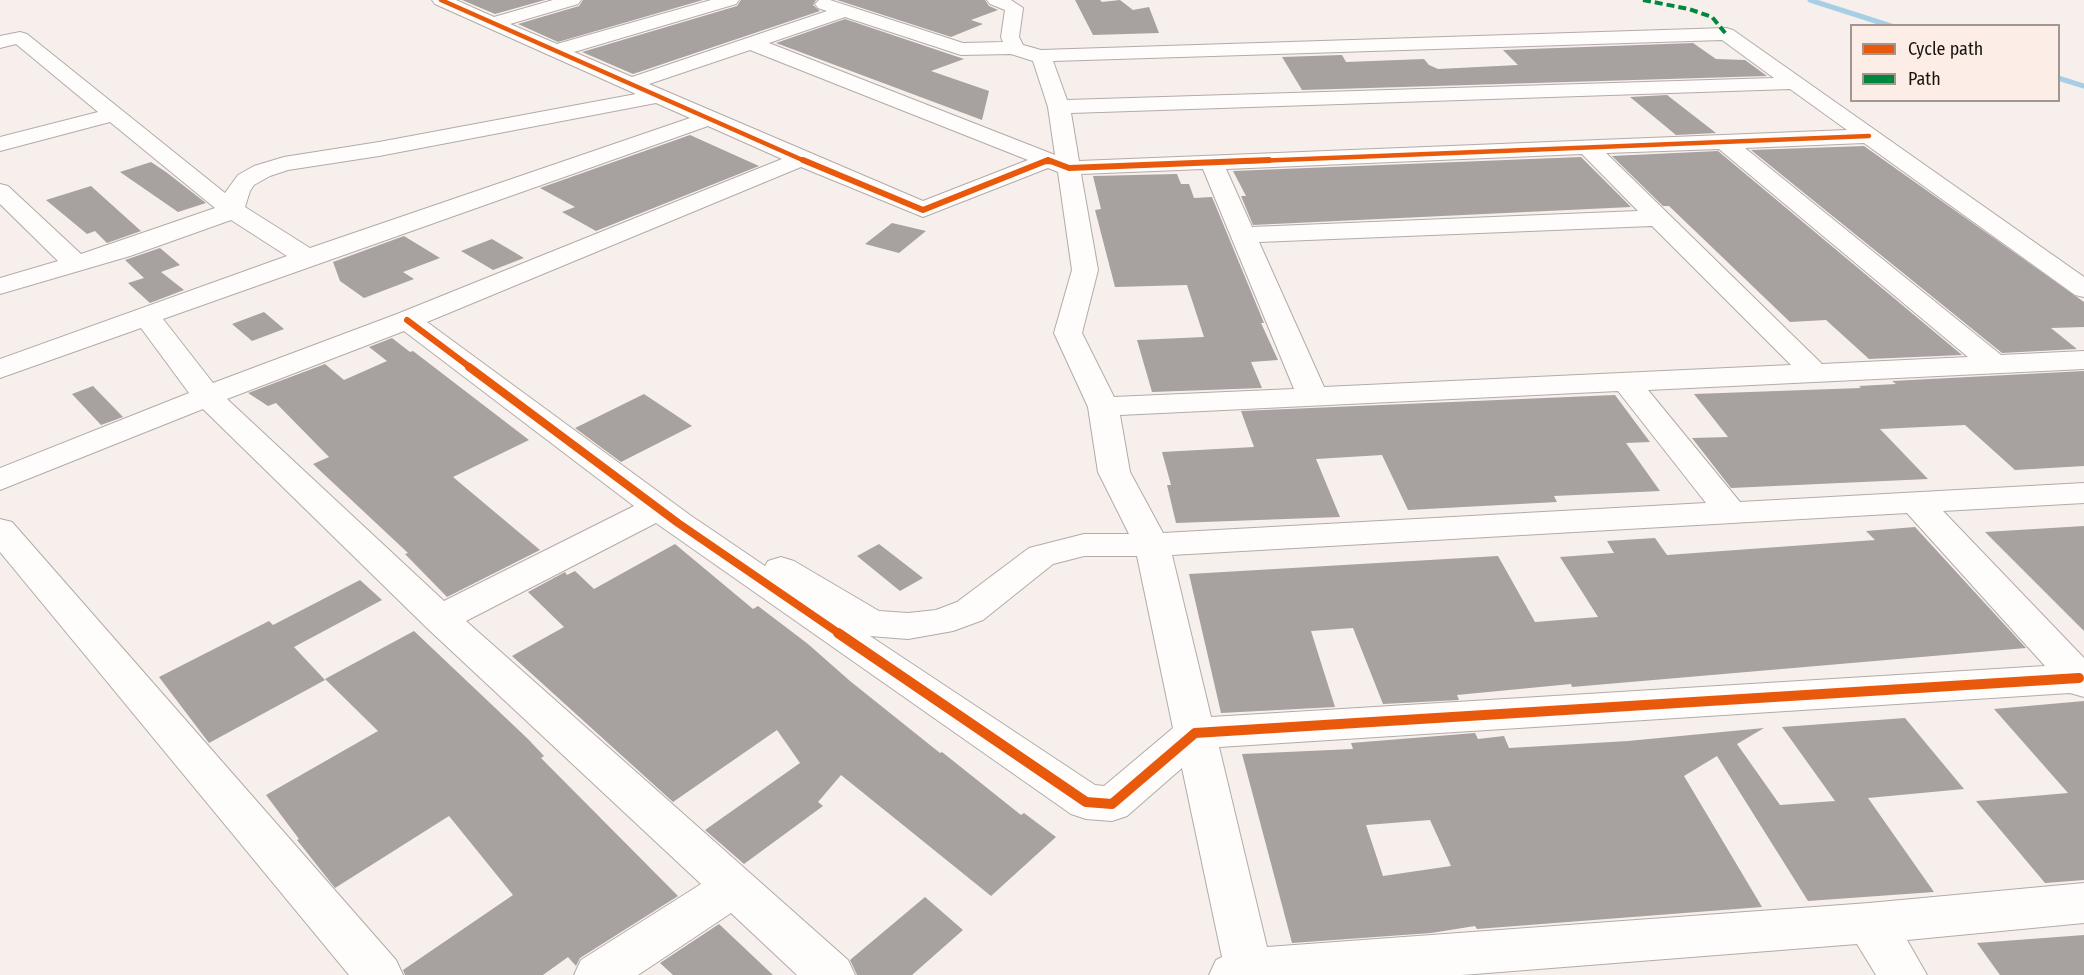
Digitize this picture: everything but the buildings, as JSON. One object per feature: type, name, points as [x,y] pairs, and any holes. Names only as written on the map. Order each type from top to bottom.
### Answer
[{"type":"street","points":[[441,0],[801,159],[923,210],[1059,164],[1212,163],[1869,136]]},
{"type":"street","points":[[492,23],[572,0]]},
{"type":"street","points":[[555,51],[730,0]]},
{"type":"street","points":[[814,0],[961,49],[1015,48],[1026,54],[1041,56],[1358,54],[1726,34],[2084,289]]},
{"type":"street","points":[[996,0],[1022,5],[1010,37],[1015,48]]},
{"type":"street","points":[[631,84],[845,11]]},
{"type":"street","points":[[0,42],[20,38],[231,209],[307,258]]},
{"type":"street","points":[[753,44],[1059,164]]},
{"type":"street","points":[[1041,56],[1059,106],[1059,164],[1085,270],[1068,333],[1103,407],[1114,472],[1152,545],[1195,733],[1244,973],[1561,962],[1869,923],[2084,903]]},
{"type":"street","points":[[1059,106],[1383,88],[1794,83]]},
{"type":"street","points":[[0,286],[184,230],[220,216],[231,209],[238,190],[246,180],[284,164],[658,96]]},
{"type":"street","points":[[0,144],[114,114]]},
{"type":"street","points":[[0,369],[307,258],[708,118]]},
{"type":"street","points":[[1726,143],[1993,363]]},
{"type":"street","points":[[1589,148],[1814,372]]},
{"type":"street","points":[[0,480],[207,396],[407,320],[801,159]]},
{"type":"street","points":[[1212,163],[1313,397]]},
{"type":"street","points":[[0,191],[76,264]]},
{"type":"street","points":[[1244,234],[1658,218]]},
{"type":"street","points":[[146,316],[207,396],[440,619],[831,975]]},
{"type":"street","points":[[407,320],[668,516],[1086,802],[1112,804],[1195,733],[2081,680]]},
{"type":"street","points":[[1103,407],[2084,360]]},
{"type":"street","points":[[1626,381],[1731,512]]},
{"type":"street","points":[[440,619],[668,516],[730,538],[871,623],[908,626],[940,622],[970,611],[1041,556],[1084,545],[1152,545],[2084,493]]},
{"type":"street","points":[[1914,501],[2081,680]]},
{"type":"street","points":[[0,530],[379,975]]},
{"type":"street","points":[[598,975],[734,887]]},
{"type":"street","points":[[1869,923],[1903,975]]},
{"type":"waterway","points":[[1810,0],[1885,24]]},
{"type":"waterway","points":[[2060,79],[2084,86]]},
{"type":"marked path","points":[[1643,0],[1689,9],[1712,17],[1726,34]]},
{"type":"cycle path","points":[[441,0],[801,159],[923,210],[1048,160],[1069,168],[1869,136]]},
{"type":"cycle path","points":[[407,320],[678,523],[1086,802],[1112,804],[1195,733],[2079,678]]}]
